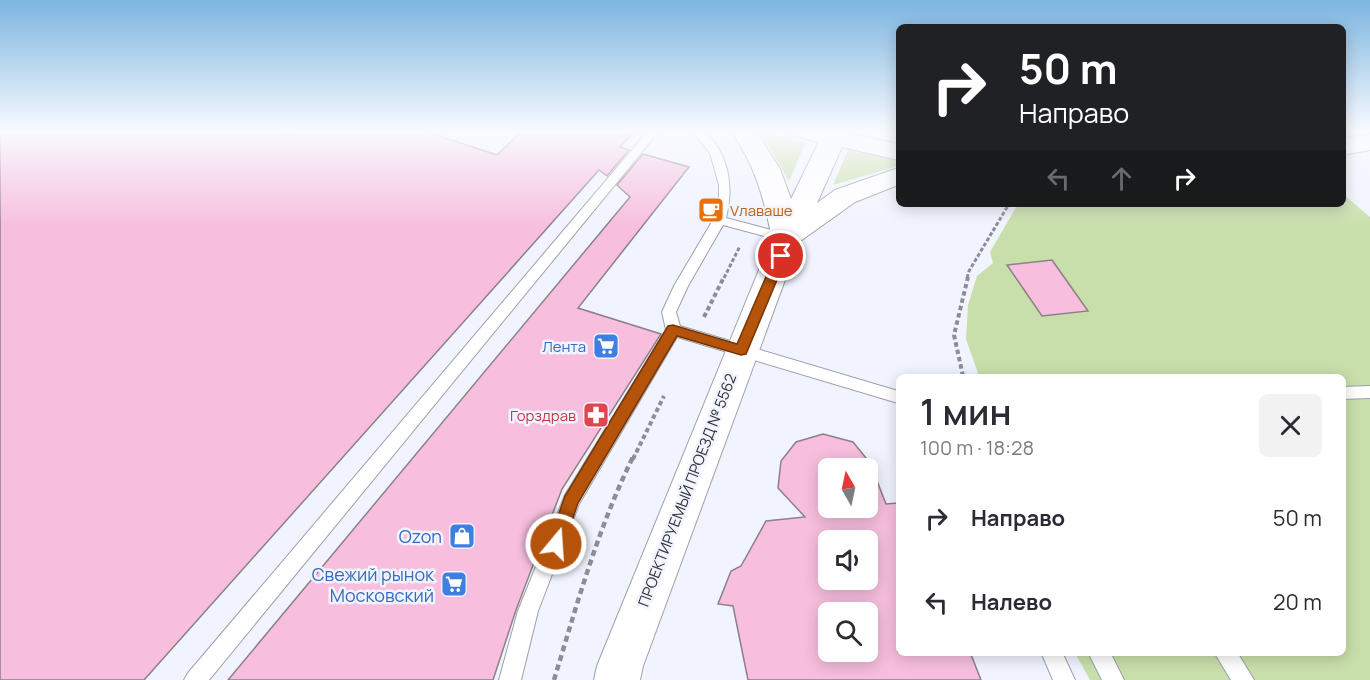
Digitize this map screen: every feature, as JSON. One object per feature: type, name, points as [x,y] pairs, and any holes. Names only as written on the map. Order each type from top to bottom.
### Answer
[{"type":"street","points":[[765,163],[775,184],[786,238],[845,196],[896,177]]},
{"type":"street","name":"ПРОЕКТИРУЕМЫЙ ПРОЕЗД № 5562","points":[[617,680],[624,655],[752,321],[767,291],[786,238],[822,163]]},
{"type":"lane","points":[[195,680],[627,163]]},
{"type":"lane","points":[[510,680],[528,611],[571,501],[673,330],[669,312],[681,286],[719,220],[725,185],[719,163]]},
{"type":"lane","points":[[719,220],[786,238]]},
{"type":"lane","points":[[673,330],[896,396]]},
{"type":"lane","points":[[1346,393],[1370,392]]},
{"type":"lane","points":[[1053,656],[1064,680]]},
{"type":"lane","points":[[1100,656],[1113,680]]},
{"type":"lane","points":[[1227,656],[1243,680]]},
{"type":"path","points":[[963,374],[954,335],[969,271],[1007,207]]},
{"type":"path","points":[[694,336],[749,229]]},
{"type":"path","points":[[554,680],[585,574],[611,502],[669,385]]},
{"type":"green space","points":[[778,163],[797,163],[789,181]]},
{"type":"green space","points":[[843,163],[896,163],[896,167],[833,185]]},
{"type":"green space","points":[[1346,197],[1370,217],[1370,680],[1090,680],[1077,656],[1346,656],[1346,374],[978,374],[966,339],[968,305],[977,276],[993,263],[990,252],[1016,207],[1346,207]]},
{"type":"building","points":[[0,163],[618,163],[607,176],[599,170],[144,680],[0,680]]},
{"type":"building","name":"Свежий рынок Московский","points":[[636,163],[674,163],[689,167],[578,308],[661,334],[562,489],[516,610],[493,680],[228,680],[630,197],[617,185]]},
{"type":"building","points":[[1052,260],[1088,311],[1042,316],[1007,265]]},
{"type":"building","points":[[823,434],[853,442],[866,458],[818,458],[818,518],[878,518],[878,484],[886,504],[896,503],[896,656],[972,656],[981,680],[748,680],[733,606],[718,604],[731,571],[741,566],[766,521],[805,517],[778,488],[781,461],[796,442]]},
{"type":"place","name":"Vлаваше","points":[[711,210]]},
{"type":"place","name":"Лента","points":[[606,346]]},
{"type":"place","name":"Горздрав","points":[[596,415]]},
{"type":"place","name":"Ozon","points":[[462,536]]},
{"type":"place","name":"Свежий рынок Московский","points":[[454,584]]},
{"type":"route","points":[[556,544],[571,501],[673,330],[741,350],[781,256]]}]
